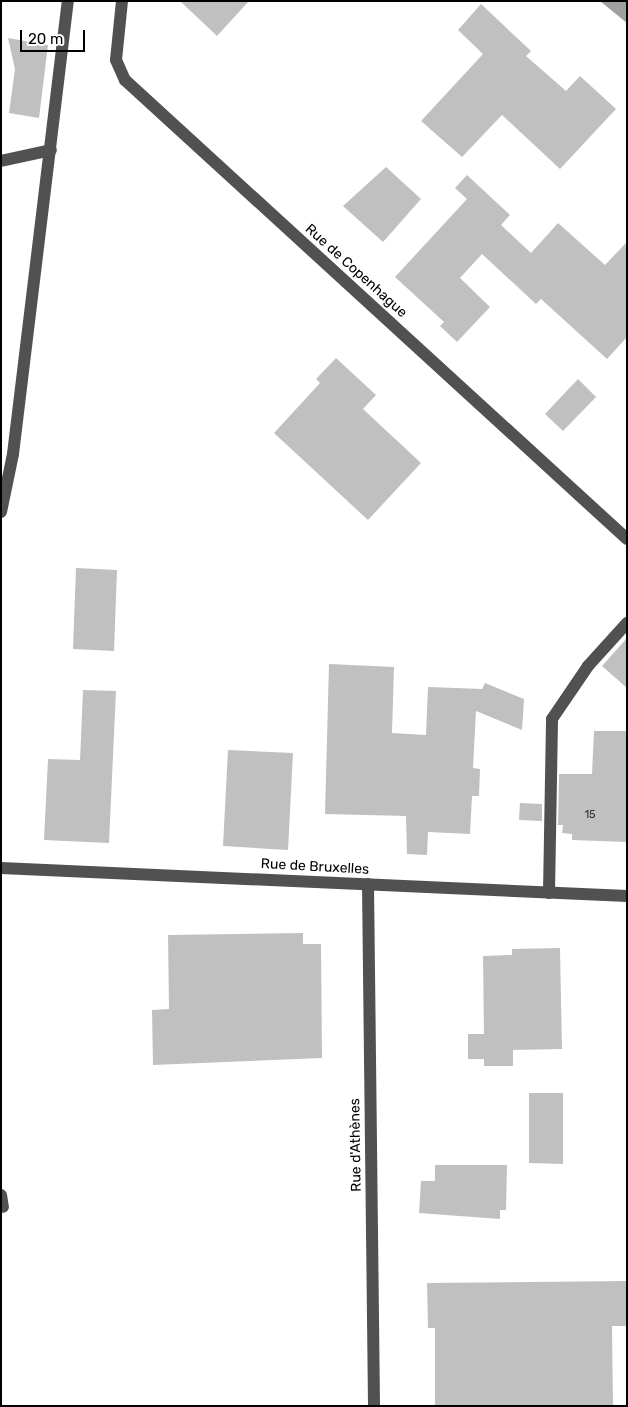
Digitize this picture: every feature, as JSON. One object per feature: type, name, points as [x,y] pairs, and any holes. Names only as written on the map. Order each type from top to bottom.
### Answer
[{"type":"street","points":[[1,512],[13,454],[68,1]]},
{"type":"street","name":"Rue de Copenhague","points":[[122,1],[116,60],[125,80],[627,539]]},
{"type":"street","points":[[1,161],[51,150]]},
{"type":"street","points":[[549,893],[552,719],[588,666],[627,623]]},
{"type":"street","name":"Rue de Bruxelles","points":[[1,868],[627,896]]},
{"type":"street","name":"Rue d'Athènes","points":[[368,884],[374,1406]]},
{"type":"shaded area","points":[[600,1],[627,1],[627,23],[622,19]]},
{"type":"building","points":[[180,1],[249,1],[217,36]]},
{"type":"building","points":[[481,4],[531,51],[526,56],[566,91],[580,76],[616,109],[560,169],[502,115],[462,157],[421,121],[483,54],[458,30]]},
{"type":"building","points":[[8,38],[48,45],[39,118],[9,113],[15,69]]},
{"type":"building","points":[[386,167],[421,199],[383,242],[343,206]]},
{"type":"building","points":[[467,175],[510,215],[501,225],[531,253],[558,223],[605,265],[627,242],[627,337],[607,359],[541,299],[536,304],[482,254],[460,278],[490,307],[457,342],[440,326],[444,322],[395,277],[467,199],[455,188]]},
{"type":"building","points":[[336,358],[376,395],[363,409],[421,463],[368,520],[274,433],[320,383],[316,379]]},
{"type":"building","points":[[578,379],[596,397],[563,431],[545,414]]},
{"type":"building","points":[[76,568],[117,570],[114,651],[73,649]]},
{"type":"building","points":[[627,638],[627,688],[602,666]]},
{"type":"building","points":[[329,664],[394,667],[392,733],[426,735],[428,687],[482,689],[485,683],[524,699],[522,730],[476,711],[473,768],[480,769],[479,796],[472,796],[470,834],[428,832],[427,855],[407,854],[406,816],[325,814]]},
{"type":"building","points":[[83,690],[116,691],[109,843],[44,840],[48,759],[80,760]]},
{"type":"building","points":[[594,731],[627,731],[627,842],[572,840],[572,834],[562,833],[563,825],[558,825],[559,774],[592,774]]},
{"type":"building","points":[[228,750],[293,753],[288,850],[223,846]]},
{"type":"building","points":[[520,803],[542,804],[542,821],[519,820]]},
{"type":"building","points":[[303,933],[303,944],[321,944],[322,1058],[153,1065],[152,1010],[169,1009],[168,935]]},
{"type":"building","points":[[560,948],[562,1049],[513,1050],[513,1066],[484,1066],[484,1059],[468,1059],[468,1034],[484,1034],[483,956],[512,955],[512,949]]},
{"type":"building","points":[[529,1093],[563,1093],[563,1164],[529,1163]]},
{"type":"building","points":[[435,1165],[507,1165],[506,1210],[500,1210],[500,1219],[419,1213],[421,1181],[435,1181]]},
{"type":"building","points":[[627,1281],[627,1326],[612,1326],[613,1406],[435,1406],[435,1328],[428,1328],[427,1283]]}]
